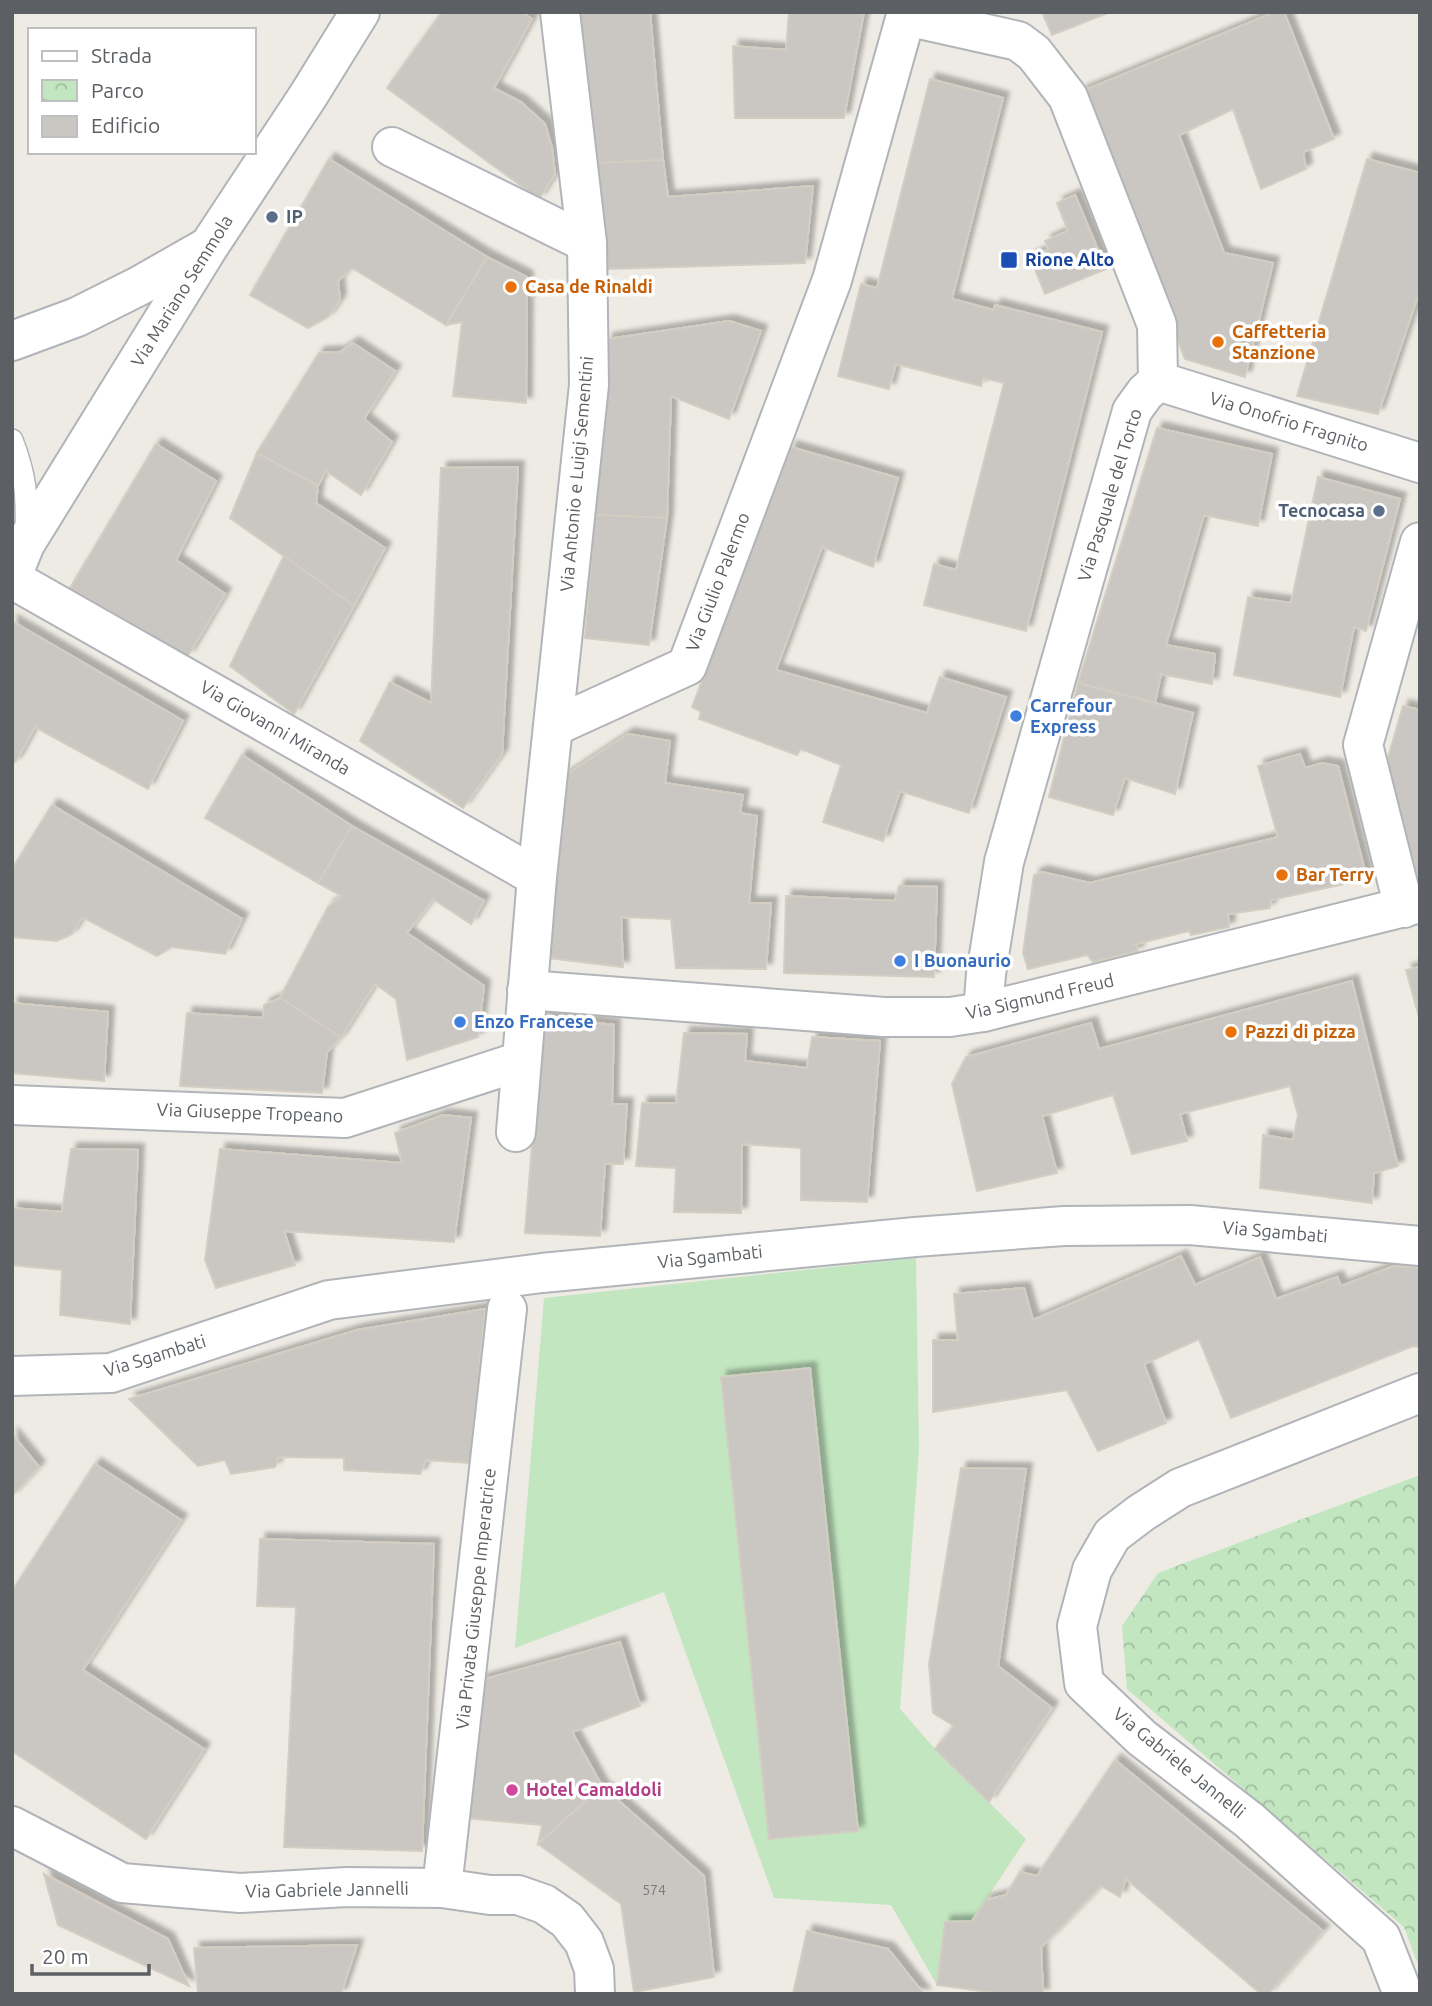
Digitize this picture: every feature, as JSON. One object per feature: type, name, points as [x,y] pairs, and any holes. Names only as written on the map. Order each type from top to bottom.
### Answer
[{"type":"street","name":"Via Mariano Semmola","points":[[17,566],[209,246],[360,12]]},
{"type":"street","name":"Via Antonio e Luigi Sementini","points":[[553,727],[589,385],[587,243],[560,12]]},
{"type":"street","points":[[906,14],[1017,41],[1034,54],[1068,97],[1157,325],[1158,380]]},
{"type":"street","name":"Via Giulio Palermo","points":[[553,727],[687,666],[832,280],[906,14]]},
{"type":"street","points":[[392,147],[587,243]]},
{"type":"street","points":[[12,341],[77,317],[209,246]]},
{"type":"street","name":"Via Onofrio Fragnito","points":[[1158,380],[1420,463]]},
{"type":"street","name":"Via Pasquale del Torto","points":[[983,1012],[986,974],[1004,862],[1029,771],[1132,411],[1158,380]]},
{"type":"street","points":[[1412,906],[1363,745],[1420,542]]},
{"type":"street","name":"Via Giovanni Miranda","points":[[17,566],[537,877]]},
{"type":"street","points":[[516,1132],[537,877],[553,727]]},
{"type":"street","name":"Via Sigmund Freud","points":[[527,990],[884,1017],[950,1017],[983,1012],[1412,906]]},
{"type":"street","name":"Via Giuseppe Tropeano","points":[[12,1105],[345,1118],[521,1061]]},
{"type":"street","name":"Via Sgambati","points":[[12,1376],[111,1373],[329,1300],[542,1273],[915,1237],[1064,1226],[1190,1224],[1420,1246]]},
{"type":"street","name":"Via Privata Giuseppe Imperatrice","points":[[442,1888],[507,1309]]},
{"type":"street","name":"Via Gabriele Jannelli","points":[[1404,1994],[1381,1938],[1249,1820],[1142,1738],[1084,1683],[1077,1626],[1093,1570],[1112,1535],[1140,1513],[1180,1488],[1420,1393]]},
{"type":"street","name":"Via Gabriele Jannelli","points":[[12,1826],[122,1883],[240,1893],[347,1887],[442,1888],[489,1895],[518,1895],[544,1904],[567,1920],[584,1942],[594,1969],[595,1994]]},
{"type":"lane","points":[[12,440],[23,468],[27,502],[17,566]]},
{"type":"green space","points":[[916,1258],[919,1450],[900,1709],[935,1749],[1026,1839],[972,1921],[945,1922],[937,1985],[891,1905],[774,1898],[664,1592],[515,1648],[544,1298]]},
{"type":"green space","points":[[1420,1475],[1420,1970],[1404,1927],[1127,1689],[1122,1626],[1158,1573]]},
{"type":"building","points":[[442,12],[522,12],[532,19],[494,88],[521,102],[545,124],[552,148],[555,174],[539,199],[387,88]]},
{"type":"building","points":[[580,12],[650,12],[663,160],[597,163]]},
{"type":"building","points":[[789,12],[864,12],[844,118],[735,118],[733,46],[786,50]]},
{"type":"building","points":[[1042,12],[1110,12],[1052,35]]},
{"type":"building","points":[[1275,12],[1284,12],[1334,139],[1303,152],[1306,169],[1261,189],[1233,109],[1179,135],[1224,253],[1273,263],[1245,377],[1185,359],[1080,92]]},
{"type":"building","points":[[930,79],[1003,98],[952,299],[994,310],[995,305],[1102,332],[1026,631],[924,605],[934,564],[956,570],[1004,383],[983,378],[981,386],[896,364],[889,389],[838,376],[861,284],[877,288]]},
{"type":"building","points":[[329,159],[487,257],[446,325],[352,268],[338,281],[340,300],[328,317],[308,328],[250,295]]},
{"type":"building","points":[[1367,159],[1420,173],[1420,290],[1378,414],[1297,396]]},
{"type":"building","points":[[663,160],[668,197],[813,186],[805,263],[608,269],[597,163]]},
{"type":"building","points":[[1075,195],[1106,269],[1045,294],[1030,257],[1049,249],[1045,241],[1068,231],[1057,203]]},
{"type":"building","points":[[487,257],[527,277],[526,403],[453,396],[462,322],[446,325]]},
{"type":"building","points":[[729,321],[761,331],[729,419],[671,396],[667,518],[595,515],[607,339]]},
{"type":"building","points":[[353,343],[395,371],[364,419],[392,442],[361,495],[326,471],[318,486],[257,453],[319,353],[340,352]]},
{"type":"building","points":[[1157,428],[1272,454],[1258,526],[1204,515],[1166,645],[1215,654],[1212,684],[1161,674],[1155,703],[1078,683]]},
{"type":"building","points":[[156,444],[216,481],[176,560],[225,594],[188,656],[70,588]]},
{"type":"building","points":[[791,447],[898,478],[873,567],[822,547],[776,670],[927,713],[940,677],[1006,697],[969,813],[900,791],[883,841],[823,822],[841,765],[801,749],[797,755],[699,719],[701,712],[692,707]]},
{"type":"building","points":[[257,453],[318,486],[316,503],[385,548],[354,606],[230,518]]},
{"type":"building","points":[[518,467],[502,754],[463,808],[360,741],[390,682],[431,703],[441,468]]},
{"type":"building","points":[[1318,477],[1400,499],[1366,631],[1354,627],[1340,697],[1234,675],[1248,597],[1291,603]]},
{"type":"building","points":[[595,515],[667,518],[649,645],[585,638]]},
{"type":"building","points":[[284,556],[354,606],[294,714],[230,666]]},
{"type":"building","points":[[12,621],[183,721],[148,789],[35,727],[12,764]]},
{"type":"building","points":[[1078,683],[1193,713],[1175,794],[1125,778],[1113,815],[1049,797]]},
{"type":"building","points":[[1403,706],[1420,710],[1420,873],[1416,875],[1383,775]]},
{"type":"building","points":[[628,734],[670,741],[665,783],[743,795],[740,813],[757,816],[749,903],[771,903],[766,969],[676,968],[671,919],[621,917],[623,967],[549,958],[563,777]]},
{"type":"building","points":[[1300,754],[1305,768],[1322,763],[1338,766],[1367,879],[1271,900],[1270,908],[1228,914],[1229,927],[1191,935],[1189,931],[1136,944],[1138,951],[1093,962],[1087,955],[1028,969],[1023,953],[1034,875],[1042,872],[1090,883],[1278,837],[1258,766]]},
{"type":"building","points":[[242,755],[352,826],[318,883],[205,818]]},
{"type":"building","points":[[52,805],[242,919],[225,954],[172,947],[157,956],[82,917],[72,934],[57,941],[12,937],[12,869]]},
{"type":"building","points":[[352,826],[484,901],[471,924],[433,899],[407,933],[484,986],[478,1037],[407,1060],[396,999],[375,984],[341,1037],[280,998],[328,907],[342,896],[318,883]]},
{"type":"building","points":[[899,886],[937,887],[934,977],[784,973],[786,896],[895,901]]},
{"type":"building","points":[[1420,967],[1420,1021],[1406,970]]},
{"type":"building","points":[[1352,981],[1398,1166],[1374,1173],[1372,1203],[1260,1188],[1263,1135],[1293,1140],[1298,1115],[1290,1086],[1180,1114],[1187,1141],[1132,1154],[1113,1095],[1042,1116],[1057,1173],[977,1191],[952,1084],[966,1057],[1091,1023],[1099,1049]]},
{"type":"building","points":[[280,998],[341,1037],[327,1052],[322,1093],[180,1086],[187,1013],[263,1018],[264,1005]]},
{"type":"building","points":[[12,1003],[108,1012],[104,1081],[12,1073]]},
{"type":"building","points":[[542,1017],[614,1025],[612,1104],[627,1104],[623,1164],[605,1164],[600,1236],[525,1233]]},
{"type":"building","points":[[684,1033],[747,1034],[745,1061],[807,1068],[812,1037],[880,1041],[867,1202],[801,1200],[801,1148],[742,1144],[741,1213],[674,1212],[676,1168],[636,1166],[642,1103],[676,1103]]},
{"type":"building","points":[[443,1115],[471,1118],[454,1242],[284,1231],[295,1265],[216,1288],[205,1260],[220,1149],[402,1163],[395,1133]]},
{"type":"building","points":[[71,1149],[138,1150],[130,1324],[60,1315],[62,1270],[12,1265],[12,1208],[62,1212]]},
{"type":"building","points":[[1181,1256],[1195,1285],[1260,1257],[1276,1299],[1337,1277],[1341,1286],[1394,1266],[1420,1268],[1420,1347],[1413,1346],[1231,1418],[1199,1339],[1144,1364],[1166,1423],[1098,1451],[1067,1390],[933,1412],[933,1340],[958,1340],[954,1294],[1024,1288],[1033,1320]]},
{"type":"building","points":[[485,1309],[470,1463],[426,1460],[420,1474],[344,1470],[344,1458],[279,1457],[275,1467],[231,1474],[225,1460],[198,1466],[129,1399],[357,1330]]},
{"type":"building","points":[[810,1368],[858,1831],[769,1839],[721,1377]]},
{"type":"building","points":[[12,1434],[39,1467],[12,1496]]},
{"type":"building","points":[[95,1464],[181,1520],[83,1670],[204,1749],[146,1839],[12,1751],[12,1591]]},
{"type":"building","points":[[961,1468],[1026,1469],[998,1666],[1052,1708],[989,1802],[935,1749],[954,1726],[933,1713],[929,1664]]},
{"type":"building","points":[[260,1539],[434,1544],[422,1851],[284,1847],[296,1607],[257,1606]]},
{"type":"building","points":[[620,1642],[640,1706],[572,1732],[602,1786],[538,1844],[542,1825],[466,1818],[481,1680]]},
{"type":"building","points":[[1115,1760],[1323,1931],[1268,1994],[1261,1994],[1126,1879],[1120,1897],[1101,1886],[1041,1947],[1043,1994],[1003,1994],[937,1985],[945,1922],[972,1921],[986,1900],[1006,1895],[1020,1872],[1037,1876]]},
{"type":"building","points":[[602,1786],[704,1876],[714,1977],[634,1992],[621,1904],[538,1844]]},
{"type":"building","points":[[44,1874],[168,1939],[189,1986],[58,1925]]},
{"type":"building","points":[[807,1931],[888,1949],[924,1994],[793,1994]]},
{"type":"building","points":[[357,1945],[341,1994],[198,1994],[194,1948]]},
{"type":"place","name":"IP","points":[[272,217]]},
{"type":"place","name":"Rione Alto","points":[[1009,260]]},
{"type":"place","name":"Casa de Rinaldi","points":[[511,287]]},
{"type":"place","name":"Caffetteria Stanzione","points":[[1218,342]]},
{"type":"place","name":"Tecnocasa","points":[[1379,511]]},
{"type":"place","name":"Carrefour Express","points":[[1016,716]]},
{"type":"place","name":"Bar Terry","points":[[1282,875]]},
{"type":"place","name":"I Buonaurio","points":[[900,961]]},
{"type":"place","name":"Enzo Francese","points":[[460,1022]]},
{"type":"place","name":"Pazzi di pizza","points":[[1231,1032]]},
{"type":"place","name":"Hotel Camaldoli","points":[[512,1790]]}]
